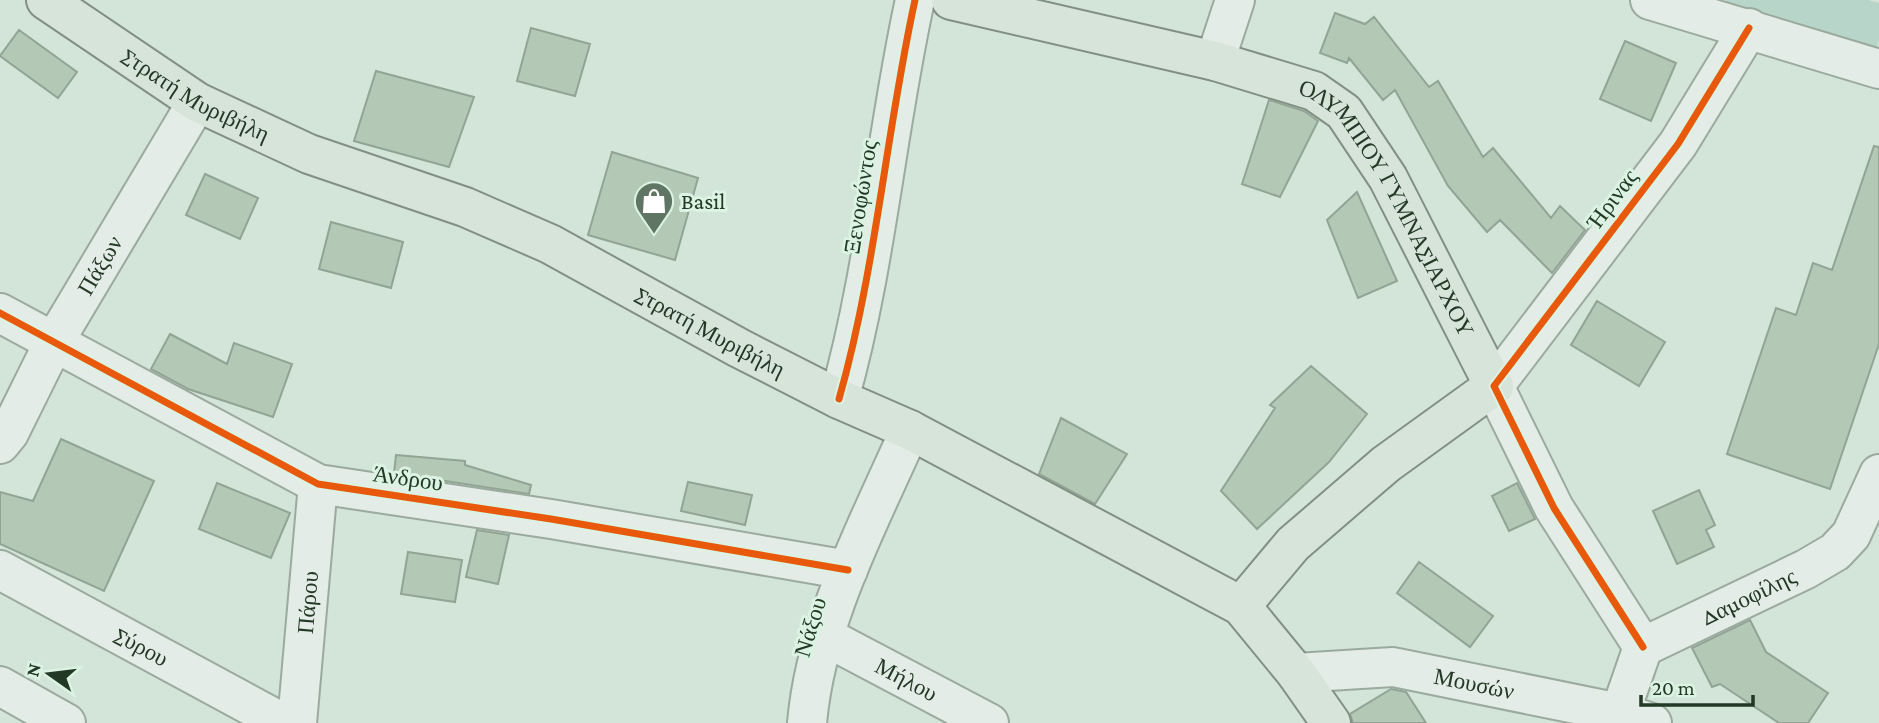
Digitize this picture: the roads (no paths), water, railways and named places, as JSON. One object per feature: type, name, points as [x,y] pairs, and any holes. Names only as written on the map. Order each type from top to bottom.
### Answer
[{"type":"main road","name":"Στρατή Μυριβήλη","points":[[46,0],[197,102],[309,154],[465,207],[550,244],[839,399],[910,430],[1241,606],[1296,673],[1331,723]]},
{"type":"main road","name":"ΟΛΥΜΠΙΟΥ ΓΥΜΝΑΣΙΑΡΧΟΥ","points":[[968,2],[1215,61],[1314,91],[1343,112],[1388,178],[1494,386]]},
{"type":"main road","name":"Ήρινας","points":[[1241,606],[1304,535],[1386,464],[1494,386]]},
{"type":"street","name":"Ξενοφώντος","points":[[839,399],[852,352],[880,208],[893,109],[915,0]]},
{"type":"street","points":[[1215,61],[1236,0]]},
{"type":"street","points":[[1650,0],[1879,69]]},
{"type":"street","name":"Ήρινας","points":[[1494,386],[1678,144],[1749,28]]},
{"type":"street","name":"Πάξων","points":[[5,439],[54,342],[197,102]]},
{"type":"street","name":"Άνδρου","points":[[0,313],[318,484],[551,519],[848,570]]},
{"type":"street","name":"ΟΛΥΜΠΙΟΥ ΓΥΜΝΑΣΙΑΡΧΟΥ","points":[[1494,386],[1554,508],[1643,647]]},
{"type":"street","name":"Νάξου","points":[[807,723],[809,699],[825,637],[848,570],[910,430]]},
{"type":"street","name":"Δαμοφίλης","points":[[1643,647],[1806,569],[1835,552],[1851,535],[1879,474]]},
{"type":"street","name":"Πάρου","points":[[297,723],[318,484]]},
{"type":"street","name":"Σύρου","points":[[0,570],[283,723]]},
{"type":"street","name":"Μήλου","points":[[825,637],[989,723]]},
{"type":"street","points":[[1636,718],[1643,647]]},
{"type":"street","name":"Μουσών","points":[[1296,673],[1394,667],[1636,718]]},
{"type":"street","points":[[0,686],[66,723]]},
{"type":"place","name":"Basil","points":[[654,235]]}]
